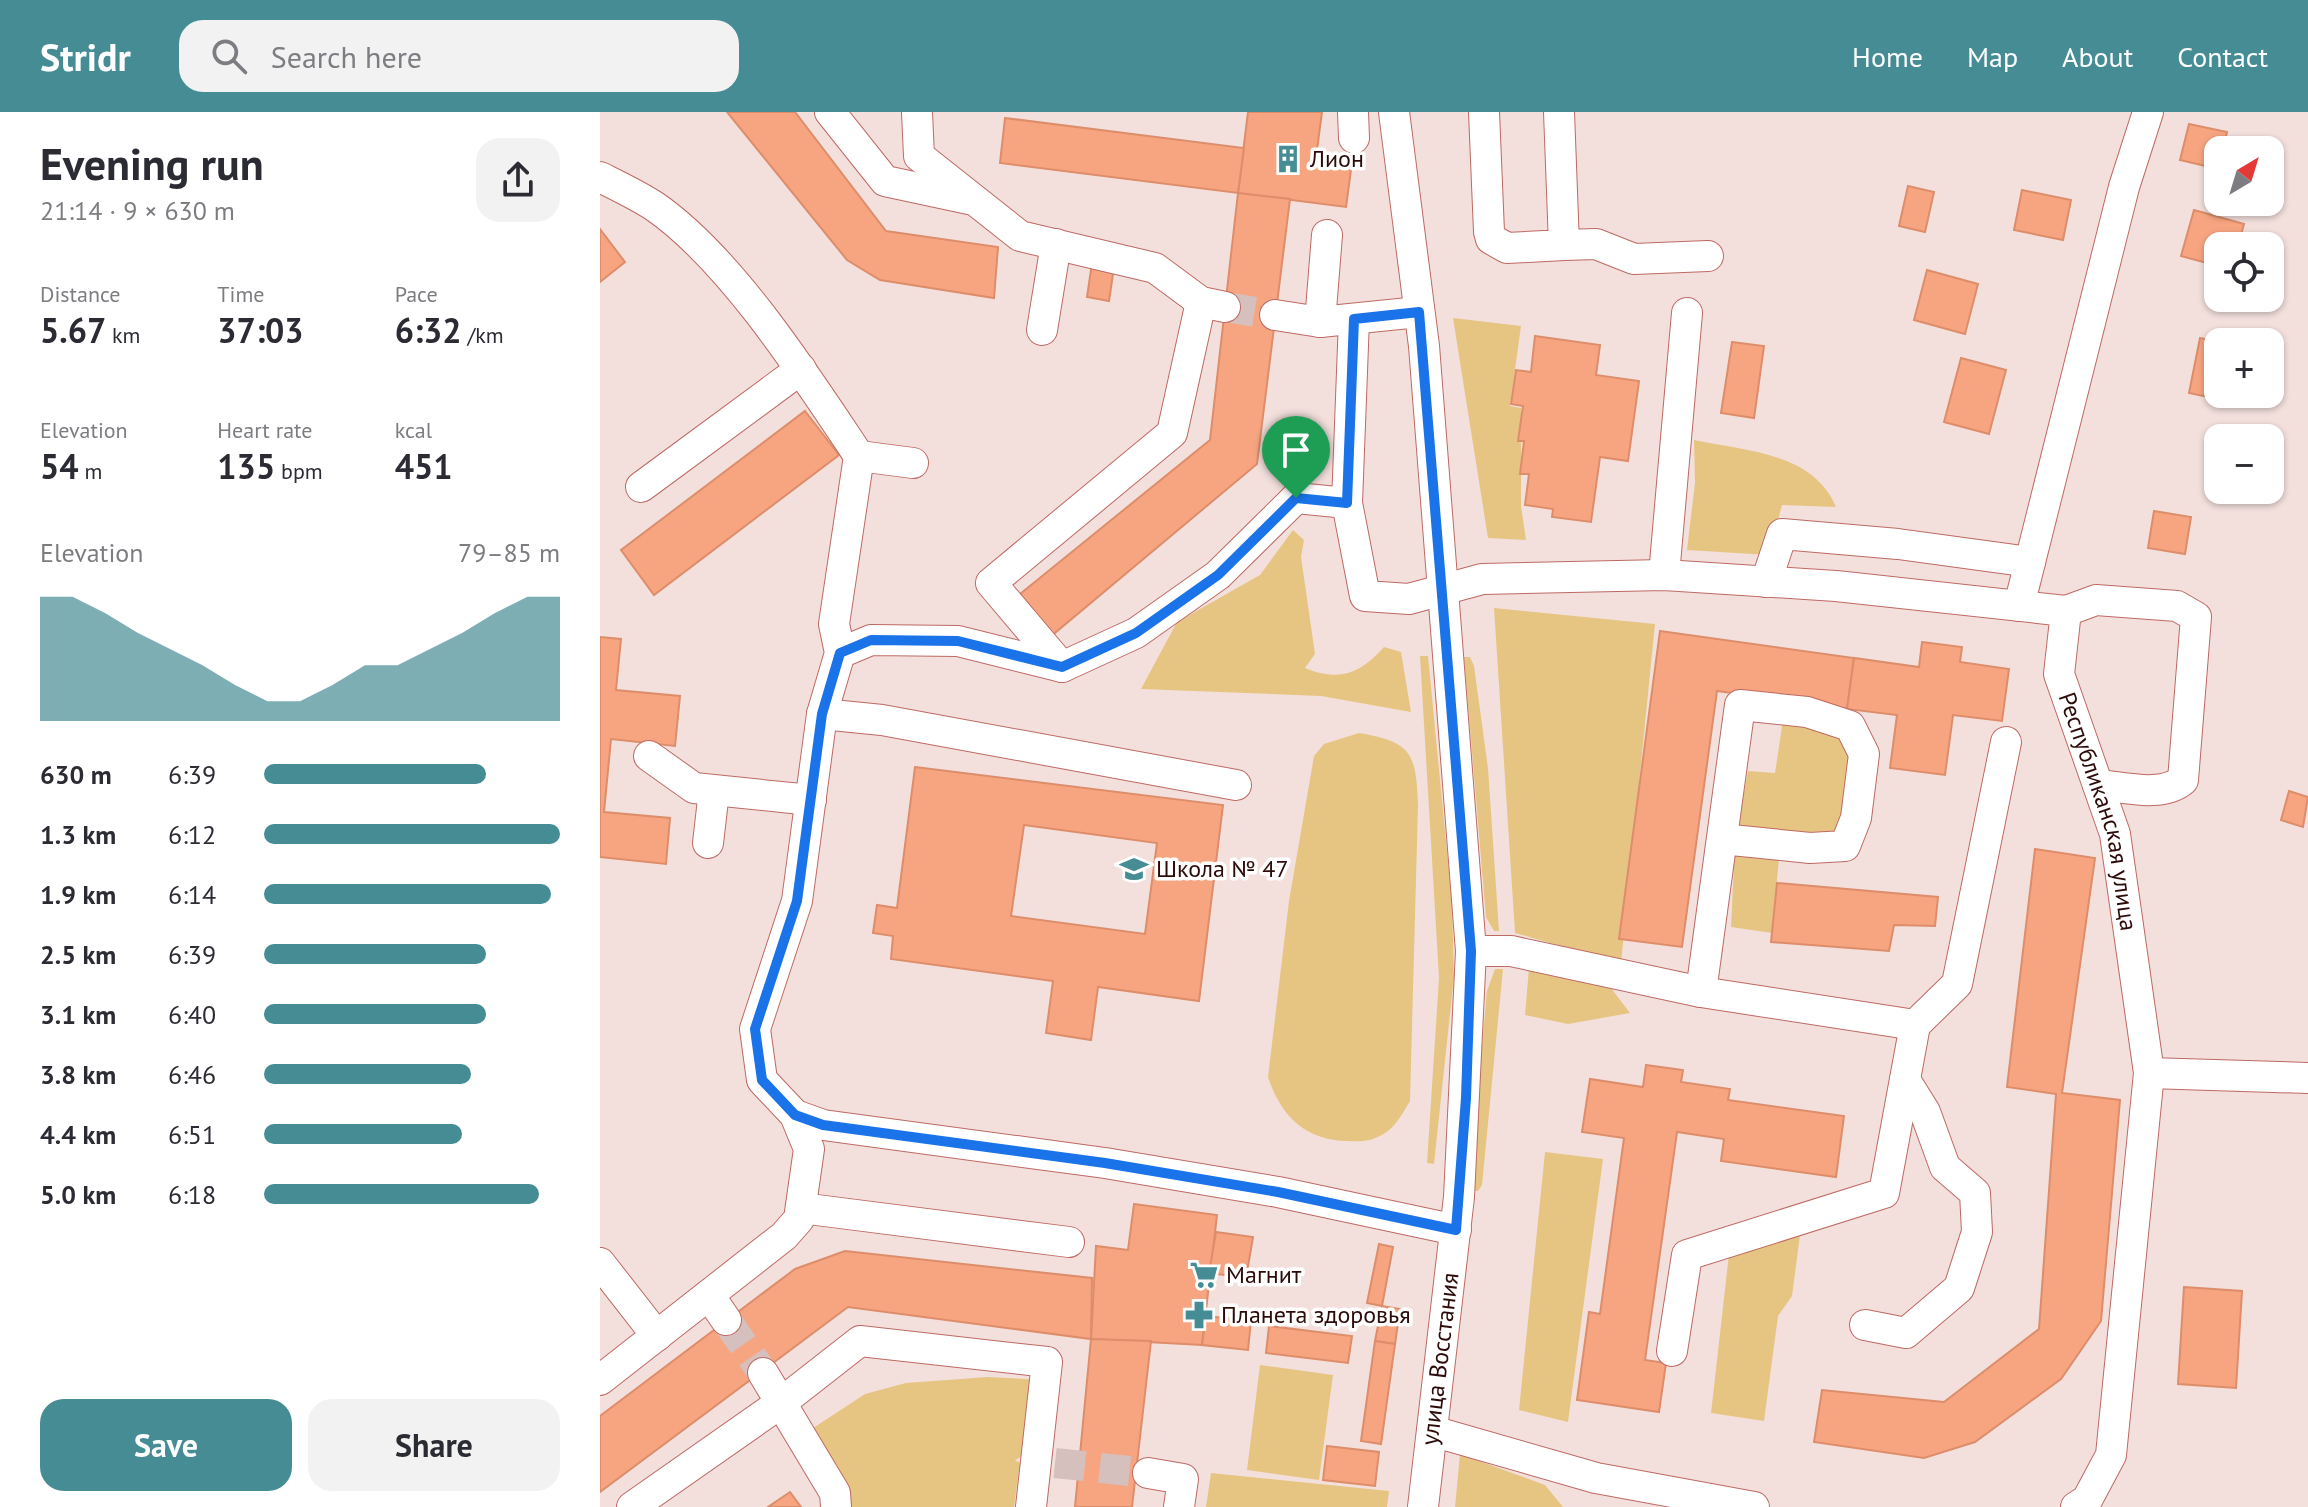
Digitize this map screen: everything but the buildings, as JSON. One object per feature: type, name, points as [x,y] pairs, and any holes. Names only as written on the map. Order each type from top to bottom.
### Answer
[{"type":"street","points":[[830,112],[885,181],[975,200]]},
{"type":"street","points":[[917,112],[919,156],[1020,236],[1155,268],[1213,304],[1172,433],[991,583],[1062,667]]},
{"type":"street","name":"улица Восстания","points":[[1394,112],[1419,312],[1444,589],[1471,951],[1466,1098],[1456,1230],[1423,1507]]},
{"type":"street","points":[[1484,112],[1491,239],[1507,248],[1596,244],[1634,259],[1708,256]]},
{"type":"street","points":[[1559,112],[1564,245]]},
{"type":"street","points":[[2019,606],[2124,187],[2148,112]]},
{"type":"street","points":[[600,177],[654,206],[708,253],[801,369],[859,456],[834,624],[840,653],[822,714],[797,901],[755,1029],[762,1080],[795,1115],[809,1149],[801,1208],[793,1229],[600,1380]]},
{"type":"street","points":[[1320,322],[1327,235]]},
{"type":"street","points":[[1042,330],[1056,244]]},
{"type":"street","points":[[1275,315],[1320,322],[1419,312]]},
{"type":"street","points":[[1664,575],[1687,313]]},
{"type":"street","points":[[1354,319],[1347,503],[1365,596],[1409,599],[1482,579],[1664,575],[2066,611],[2096,600],[2177,606],[2196,617],[2183,780],[2174,788],[2159,790],[2098,785]]},
{"type":"street","points":[[641,487],[801,369]]},
{"type":"street","points":[[859,456],[913,463]]},
{"type":"street","points":[[840,653],[871,640],[958,641],[1062,667],[1136,633],[1195,592],[1218,575],[1296,498],[1347,503]]},
{"type":"street","points":[[1766,582],[1782,534],[2030,562]]},
{"type":"street","name":"Республиканская улица","points":[[2066,611],[2059,674],[2115,834],[2149,1073],[2111,1455],[2087,1500],[2076,1507]]},
{"type":"street","points":[[1701,992],[1740,705],[1807,712],[1850,726],[1864,754],[1856,818],[1845,846],[1810,848],[1722,839]]},
{"type":"street","points":[[822,714],[882,720],[1236,785]]},
{"type":"street","points":[[1672,1351],[1687,1255],[1884,1193],[1915,1025],[1957,984],[2006,742]]},
{"type":"street","points":[[649,756],[694,788],[811,800]]},
{"type":"street","points":[[708,843],[714,791]]},
{"type":"street","points":[[1471,951],[1511,951],[1701,992],[1915,1025]]},
{"type":"street","points":[[2149,1073],[2308,1078]]},
{"type":"street","points":[[1865,1325],[1906,1333],[1959,1288],[1977,1232],[1975,1193],[1945,1167],[1925,1112],[1905,1080]]},
{"type":"street","points":[[795,1115],[823,1125],[1105,1163],[1278,1192],[1456,1230]]},
{"type":"street","points":[[801,1208],[1069,1242]]},
{"type":"street","points":[[603,1273],[657,1336]]},
{"type":"street","points":[[709,1295],[726,1320]]},
{"type":"street","points":[[632,1507],[782,1402],[860,1341],[1047,1362],[1046,1462],[1031,1507]]},
{"type":"street","points":[[763,1373],[835,1493],[836,1507]]},
{"type":"street","points":[[1432,1431],[1596,1478],[1754,1507]]},
{"type":"street","points":[[1148,1473],[1183,1479],[1179,1507]]},
{"type":"shaded area","points":[[1453,318],[1521,326],[1510,406],[1521,408],[1521,506],[1526,540],[1488,538]]},
{"type":"shaded area","points":[[1694,440],[1776,457],[1794,465],[1811,475],[1825,489],[1836,507],[1782,505],[1769,555],[1687,550],[1695,483]]},
{"type":"shaded area","points":[[1293,530],[1304,540],[1301,557],[1315,654],[1305,668],[1339,675],[1366,664],[1384,647],[1401,652],[1411,712],[1321,696],[1141,689],[1177,622],[1260,575]]},
{"type":"shaded area","points":[[1494,608],[1655,624],[1621,963],[1515,933]]},
{"type":"shaded area","points":[[1420,656],[1428,656],[1452,903],[1454,976],[1434,1164],[1427,1163],[1439,978]]},
{"type":"shaded area","points":[[1464,657],[1470,657],[1474,666],[1488,768],[1499,931],[1494,931],[1486,917]]},
{"type":"shaded area","points":[[1784,713],[1848,733],[1850,793],[1840,835],[1736,836],[1748,771],[1775,773]]},
{"type":"shaded area","points":[[1359,733],[1390,741],[1408,753],[1415,773],[1418,805],[1410,1101],[1388,1131],[1373,1139],[1353,1141],[1332,1140],[1307,1131],[1280,1103],[1268,1077],[1289,901],[1314,756],[1324,744]]},
{"type":"shaded area","points":[[1735,843],[1780,848],[1772,933],[1731,927]]},
{"type":"shaded area","points":[[1529,968],[1604,979],[1630,1013],[1568,1024],[1525,1015]]},
{"type":"shaded area","points":[[1495,969],[1503,969],[1482,1185],[1474,1191],[1472,1156],[1487,991]]},
{"type":"shaded area","points":[[1545,1152],[1603,1159],[1568,1422],[1519,1410]]},
{"type":"shaded area","points":[[1800,1235],[1792,1296],[1778,1316],[1764,1421],[1711,1413],[1729,1254]]},
{"type":"shaded area","points":[[1260,1365],[1333,1375],[1319,1480],[1247,1470]]},
{"type":"shaded area","points":[[988,1377],[1045,1380],[1039,1447],[1015,1460],[1020,1463],[1014,1507],[836,1507],[801,1436],[865,1394],[906,1383]]},
{"type":"shaded area","points":[[1460,1454],[1545,1485],[1563,1507],[1455,1507]]},
{"type":"shaded area","points":[[1211,1473],[1389,1491],[1387,1507],[1206,1507]]},
{"type":"tunnel","points":[[1225,307],[1275,315]]},
{"type":"tunnel","points":[[726,1320],[763,1373]]},
{"type":"tunnel","points":[[1055,1463],[1148,1473]]},
{"type":"place","name":"Лион","points":[[1288,159]]},
{"type":"place","name":"Школа № 47","points":[[1134,869]]},
{"type":"place","name":"Магнит","points":[[1204,1275]]},
{"type":"place","name":"Планета здоровья","points":[[1199,1315]]},
{"type":"route","points":[[1419,312],[1444,589],[1471,951],[1466,1098],[1456,1230],[1388,1218],[1278,1192],[1105,1163],[823,1125],[795,1115],[762,1080],[755,1029],[797,901],[822,714],[840,653],[871,640],[958,641],[1062,667],[1136,633],[1218,575],[1296,498],[1347,503],[1354,319],[1419,312]]}]
